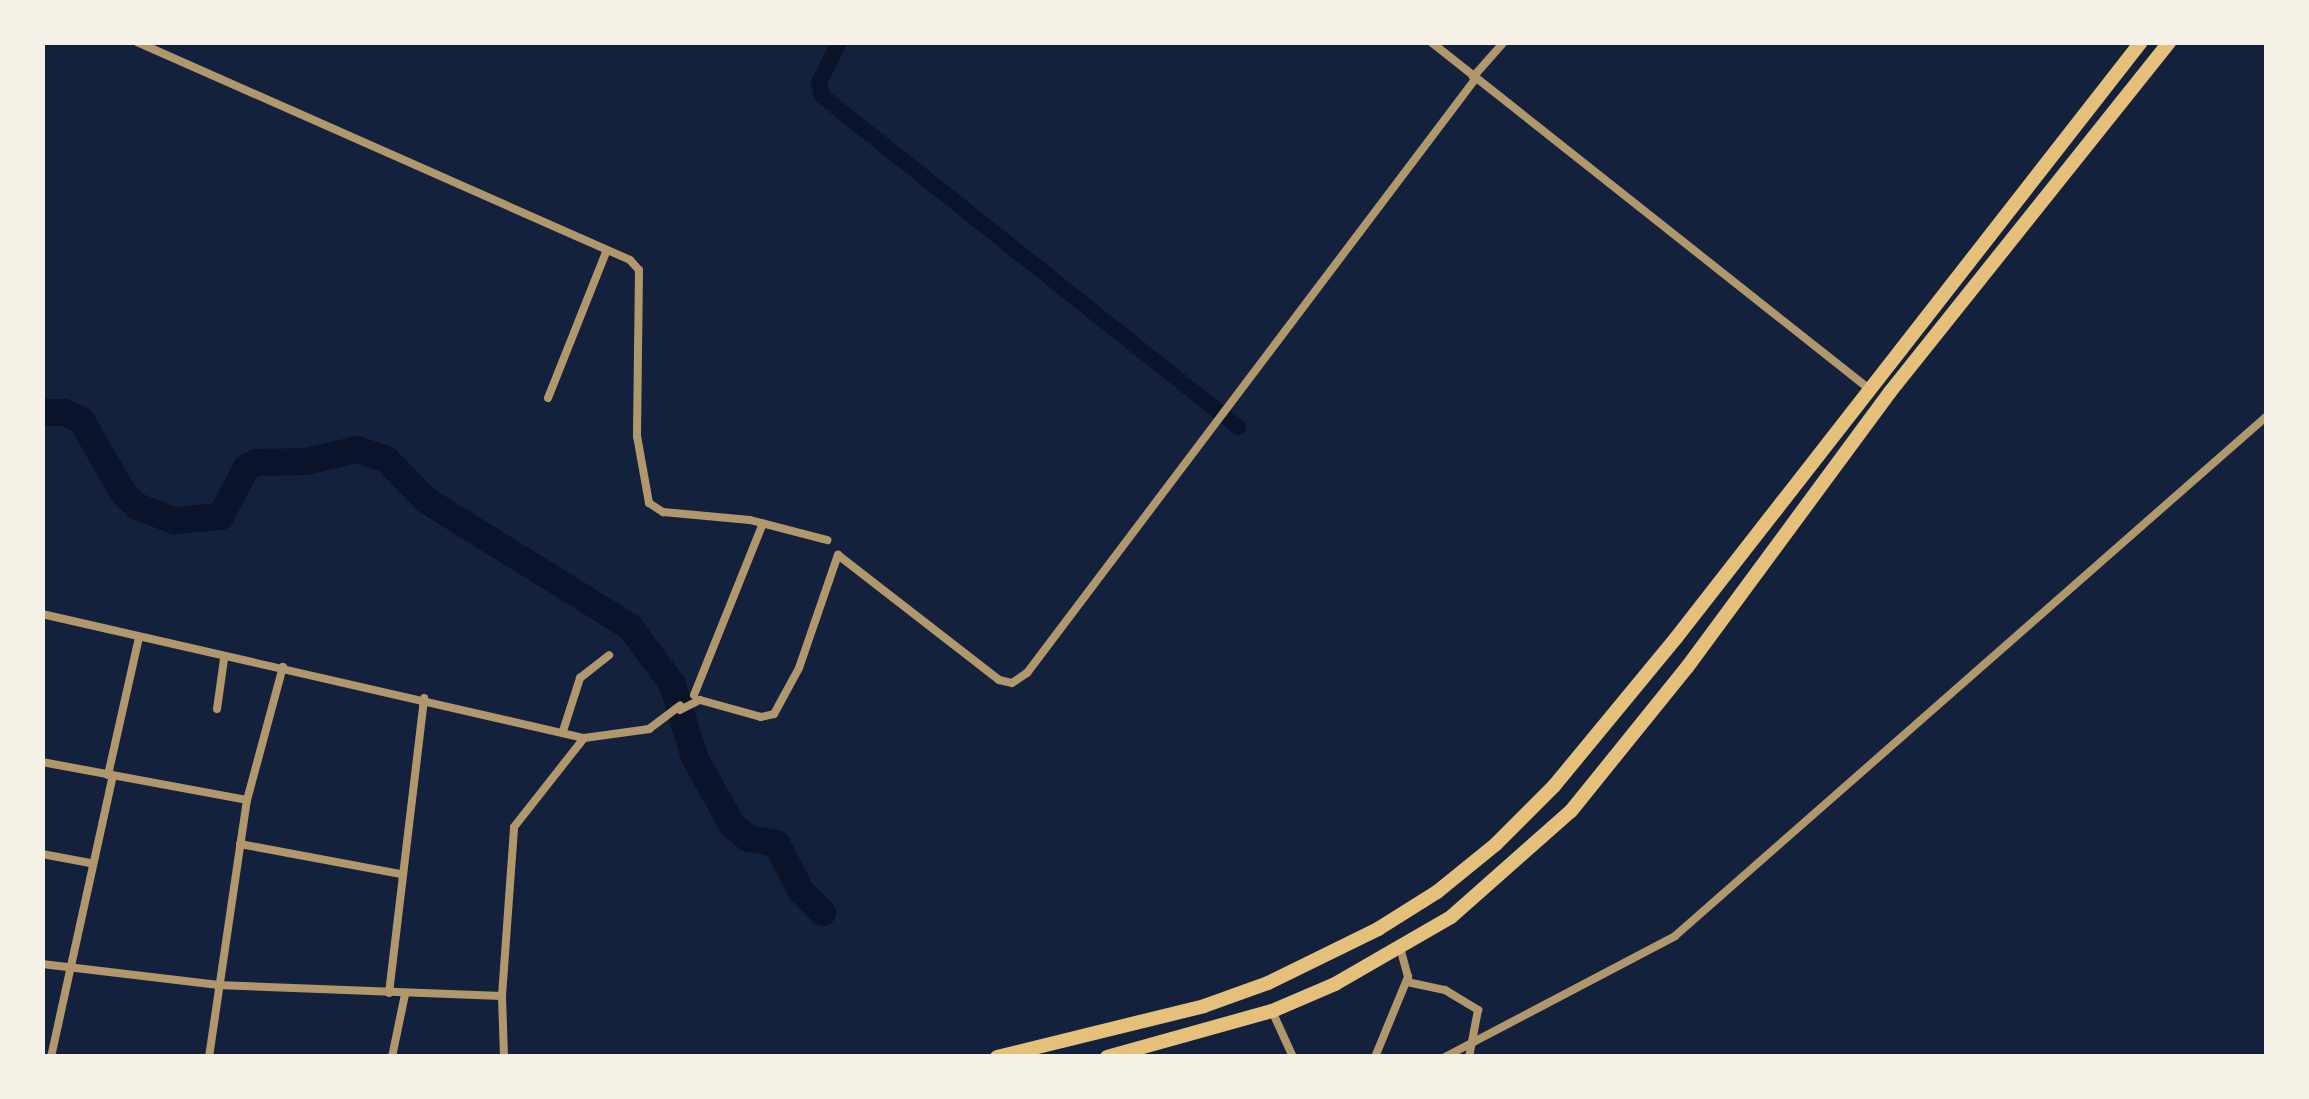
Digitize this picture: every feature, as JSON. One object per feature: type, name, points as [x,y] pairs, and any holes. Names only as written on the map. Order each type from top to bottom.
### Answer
[{"type":"highway","points":[[997,1057],[1204,1006],[1268,983],[1331,955],[1437,892],[1554,786],[1676,638],[2141,42]]},
{"type":"highway","points":[[1107,1057],[1272,1011],[1400,948],[1451,916],[1571,812],[1688,666],[1890,392],[2169,42]]},
{"type":"street","points":[[137,42],[607,250],[639,270],[637,436],[649,503],[663,512],[763,523],[826,540]]},
{"type":"street","points":[[1431,42],[1868,388]]},
{"type":"street","points":[[42,614],[584,738],[649,730],[700,700],[761,717],[775,714],[799,668],[838,555],[999,680],[1012,682],[1028,673],[1504,42]]},
{"type":"street","points":[[548,398],[607,250]]},
{"type":"street","points":[[1445,1057],[1675,936],[2267,416]]},
{"type":"street","points":[[677,711],[692,696],[763,523]]},
{"type":"street","points":[[51,1057],[139,637]]},
{"type":"street","points":[[563,731],[580,678],[609,655]]},
{"type":"street","points":[[217,709],[224,658]]},
{"type":"street","points":[[209,1057],[247,800],[283,667]]},
{"type":"street","points":[[389,993],[424,698]]},
{"type":"street","points":[[504,1057],[502,996],[514,826],[584,738]]},
{"type":"street","points":[[42,762],[247,800]]},
{"type":"street","points":[[240,844],[401,874]]},
{"type":"street","points":[[42,854],[90,863]]},
{"type":"street","points":[[1376,1057],[1407,982],[1400,948]]},
{"type":"street","points":[[42,964],[217,985],[502,996]]},
{"type":"street","points":[[1407,982],[1445,990],[1475,1007],[1481,1016],[1468,1057]]},
{"type":"street","points":[[392,1057],[405,994]]},
{"type":"street","points":[[1272,1011],[1293,1057]]},
{"type":"waterway","points":[[839,42],[819,83],[822,96],[1238,427]]},
{"type":"waterway","points":[[42,412],[64,412],[81,420],[123,493],[137,506],[174,520],[220,516],[246,467],[256,462],[305,461],[357,449],[386,459],[426,500],[629,626],[672,684],[694,757],[732,825],[748,838],[776,843],[801,891],[822,912]]}]
